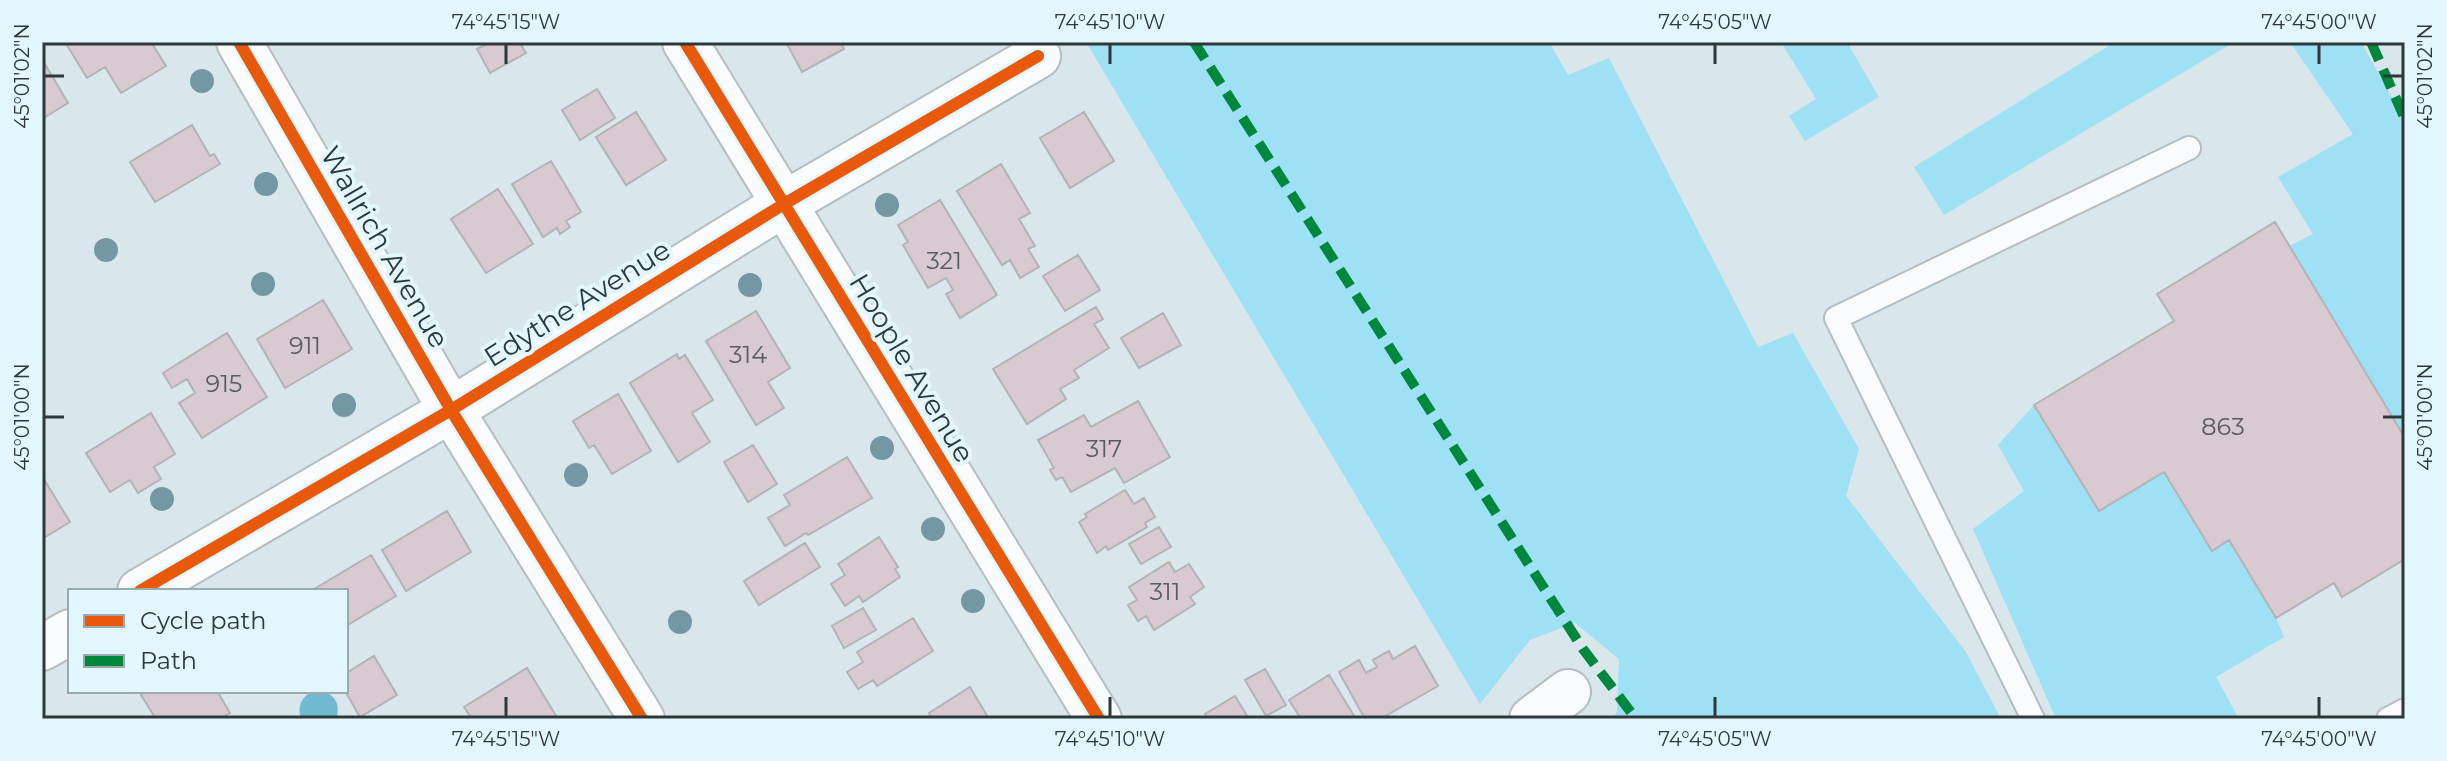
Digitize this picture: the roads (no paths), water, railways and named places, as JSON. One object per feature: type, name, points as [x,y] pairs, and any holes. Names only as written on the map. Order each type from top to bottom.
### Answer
[{"type":"street","name":"Wallrich Avenue","points":[[239,42],[451,410],[642,719]]},
{"type":"street","name":"Hoople Avenue","points":[[685,42],[1099,719]]},
{"type":"street","name":"Edythe Avenue","points":[[143,589],[451,410],[784,204],[1038,56]]},
{"type":"street","points":[[42,648],[68,633]]},
{"type":"street","points":[[1532,719],[1568,692]]},
{"type":"lane","points":[[2033,719],[1836,318],[2189,148]]},
{"type":"lane","points":[[2388,719],[2405,710]]}]
